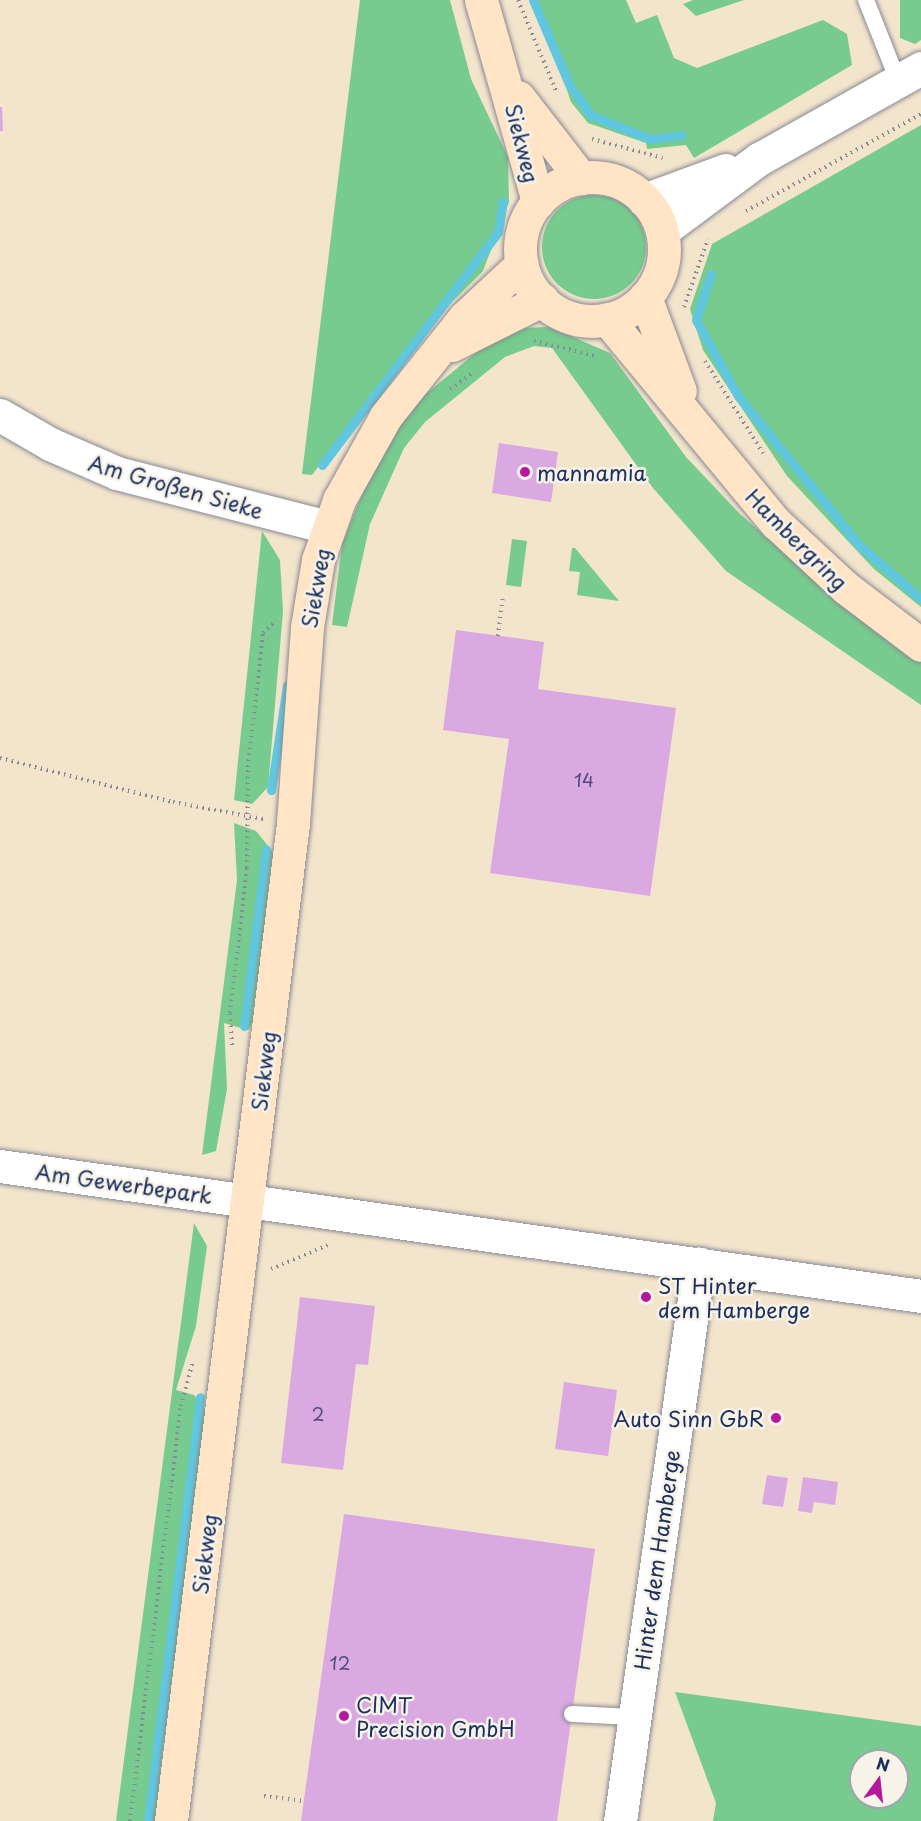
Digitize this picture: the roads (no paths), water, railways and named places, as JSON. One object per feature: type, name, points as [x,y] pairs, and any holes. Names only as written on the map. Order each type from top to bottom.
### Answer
[{"type":"street","name":"Siekweg","points":[[481,0],[508,84],[538,202]]},
{"type":"street","points":[[644,200],[702,188],[759,159],[909,75]]},
{"type":"street","name":"Siekweg","points":[[508,84],[581,178]]},
{"type":"street","name":"Siekweg","points":[[171,1821],[293,823],[307,627],[327,527],[374,433],[464,318],[522,264],[522,231],[538,202],[557,186],[581,178],[616,181],[644,200],[662,231]]},
{"type":"street","points":[[522,264],[543,300],[572,318],[607,319],[645,297],[662,267],[662,231],[702,188]]},
{"type":"street","name":"Hambergring","points":[[645,297],[690,415]]},
{"type":"street","name":"Siekweg","points":[[437,353],[543,300]]},
{"type":"street","name":"Hambergring","points":[[607,319],[690,415],[776,524],[846,588],[921,645]]},
{"type":"street","name":"Am Großen Sieke","points":[[0,415],[50,444],[117,473],[327,527]]},
{"type":"street","name":"Am Gewerbepark","points":[[0,1166],[247,1198]]},
{"type":"street","points":[[247,1198],[921,1296]]},
{"type":"street","name":"Hinter dem Hamberge","points":[[620,1821],[699,1264]]},
{"type":"lane","points":[[866,0],[909,75]]},
{"type":"lane","points":[[572,1714],[634,1717]]},
{"type":"waterway","points":[[533,0],[569,84],[591,115],[650,139],[682,135]]},
{"type":"waterway","points":[[322,465],[498,232],[503,201]]},
{"type":"waterway","points":[[711,274],[696,320],[738,396],[859,545],[921,599]]},
{"type":"waterway","points":[[271,790],[287,685]]},
{"type":"waterway","points":[[244,1026],[266,849]]},
{"type":"waterway","points":[[148,1821],[200,1397]]},
{"type":"place","name":"mannamia","points":[[525,472]]},
{"type":"place","name":"ST Hinter dem Hamberge","points":[[646,1297]]},
{"type":"place","name":"Auto Sinn GbR","points":[[776,1418]]},
{"type":"place","name":"CIMT Precision GmbH","points":[[344,1716]]}]
